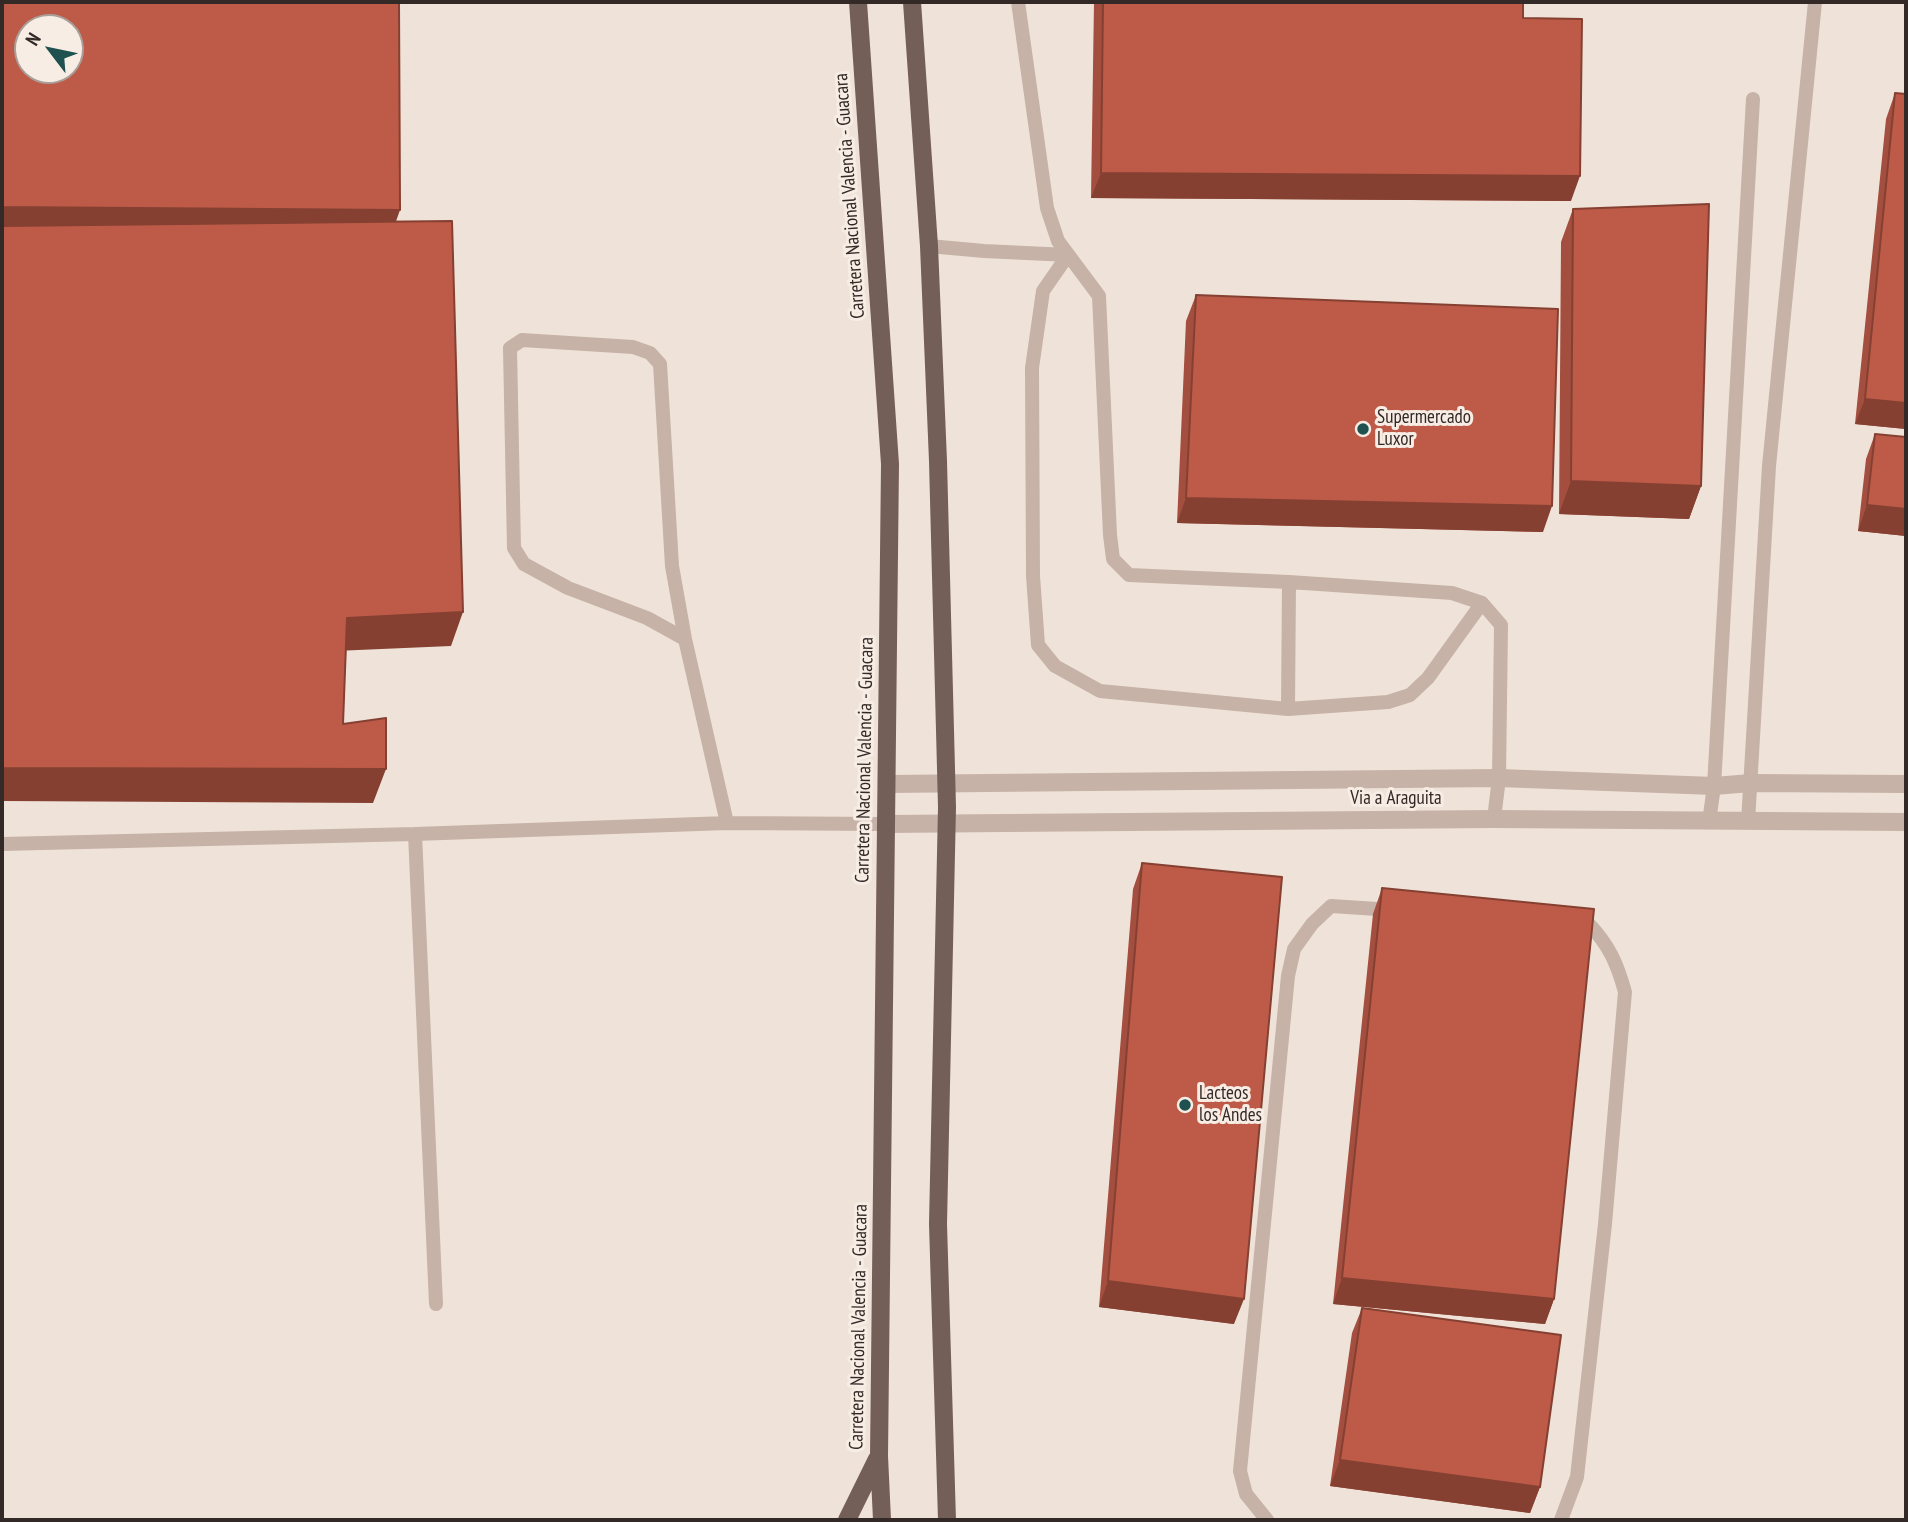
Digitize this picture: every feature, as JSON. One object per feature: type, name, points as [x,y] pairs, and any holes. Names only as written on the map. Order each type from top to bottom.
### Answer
[{"type":"main road","name":"Carretera Nacional Valencia - Guacara","points":[[858,2],[890,464],[879,1456],[881,1520]]},
{"type":"main road","points":[[912,2],[929,246],[938,461],[947,823],[938,1224],[947,1520]]},
{"type":"main road","points":[[847,1520],[879,1456]]},
{"type":"street","name":"Via a Araguita","points":[[887,784],[1499,778],[1714,786],[1751,783],[1906,784]]},
{"type":"street","name":"Via a Araguita","points":[[885,824],[1494,819],[1906,822]]},
{"type":"lane","points":[[1018,2],[1047,208],[1058,241],[1099,296],[1113,559],[1129,575],[1452,593],[1482,603],[1501,625],[1499,778],[1494,819]]},
{"type":"lane","points":[[1748,822],[1769,466],[1815,2]]},
{"type":"lane","points":[[1709,822],[1714,786],[1753,100]]},
{"type":"lane","points":[[929,246],[1069,255]]},
{"type":"lane","points":[[1069,255],[1043,291],[1032,368],[1034,576],[1038,645],[1055,666],[1101,691],[1288,709],[1388,702],[1410,695],[1428,678],[1482,603]]},
{"type":"lane","points":[[685,639],[647,618],[568,588],[524,564],[514,548],[510,348],[522,340],[633,347],[650,353],[660,364],[672,566],[685,639],[727,823]]},
{"type":"lane","points":[[1288,709],[1289,582]]},
{"type":"lane","points":[[2,844],[415,835],[727,823],[885,824]]},
{"type":"lane","points":[[415,835],[436,1304]]},
{"type":"lane","points":[[1267,1520],[1246,1494],[1240,1471],[1288,976],[1294,949],[1331,906],[1412,912]]},
{"type":"lane","points":[[1561,921],[1588,923],[1605,940],[1618,967],[1625,992],[1605,1224],[1577,1477],[1562,1520]]},
{"type":"building","points":[[2,2],[399,2],[400,210],[2,207]]},
{"type":"building","points":[[1103,2],[1523,2],[1523,18],[1582,19],[1580,176],[1101,173]]},
{"type":"building","points":[[1895,93],[1906,94],[1906,403],[1865,399]]},
{"type":"building","points":[[1709,204],[1701,486],[1571,481],[1573,209]]},
{"type":"building","points":[[452,221],[463,612],[347,618],[343,724],[386,718],[386,769],[2,768],[2,226]]},
{"type":"building","name":"Supermercado Luxor","points":[[1196,295],[1558,309],[1552,506],[1186,498]]},
{"type":"building","points":[[1875,434],[1906,437],[1906,509],[1867,505]]},
{"type":"building","name":"Lacteos los Andes","points":[[1142,863],[1282,877],[1244,1299],[1108,1281]]},
{"type":"building","points":[[1382,888],[1594,909],[1554,1299],[1342,1278]]},
{"type":"building","points":[[1362,1308],[1561,1335],[1540,1487],[1340,1460]]},
{"type":"place","name":"Supermercado Luxor","points":[[1363,429]]},
{"type":"place","name":"Lacteos los Andes","points":[[1185,1105]]}]
